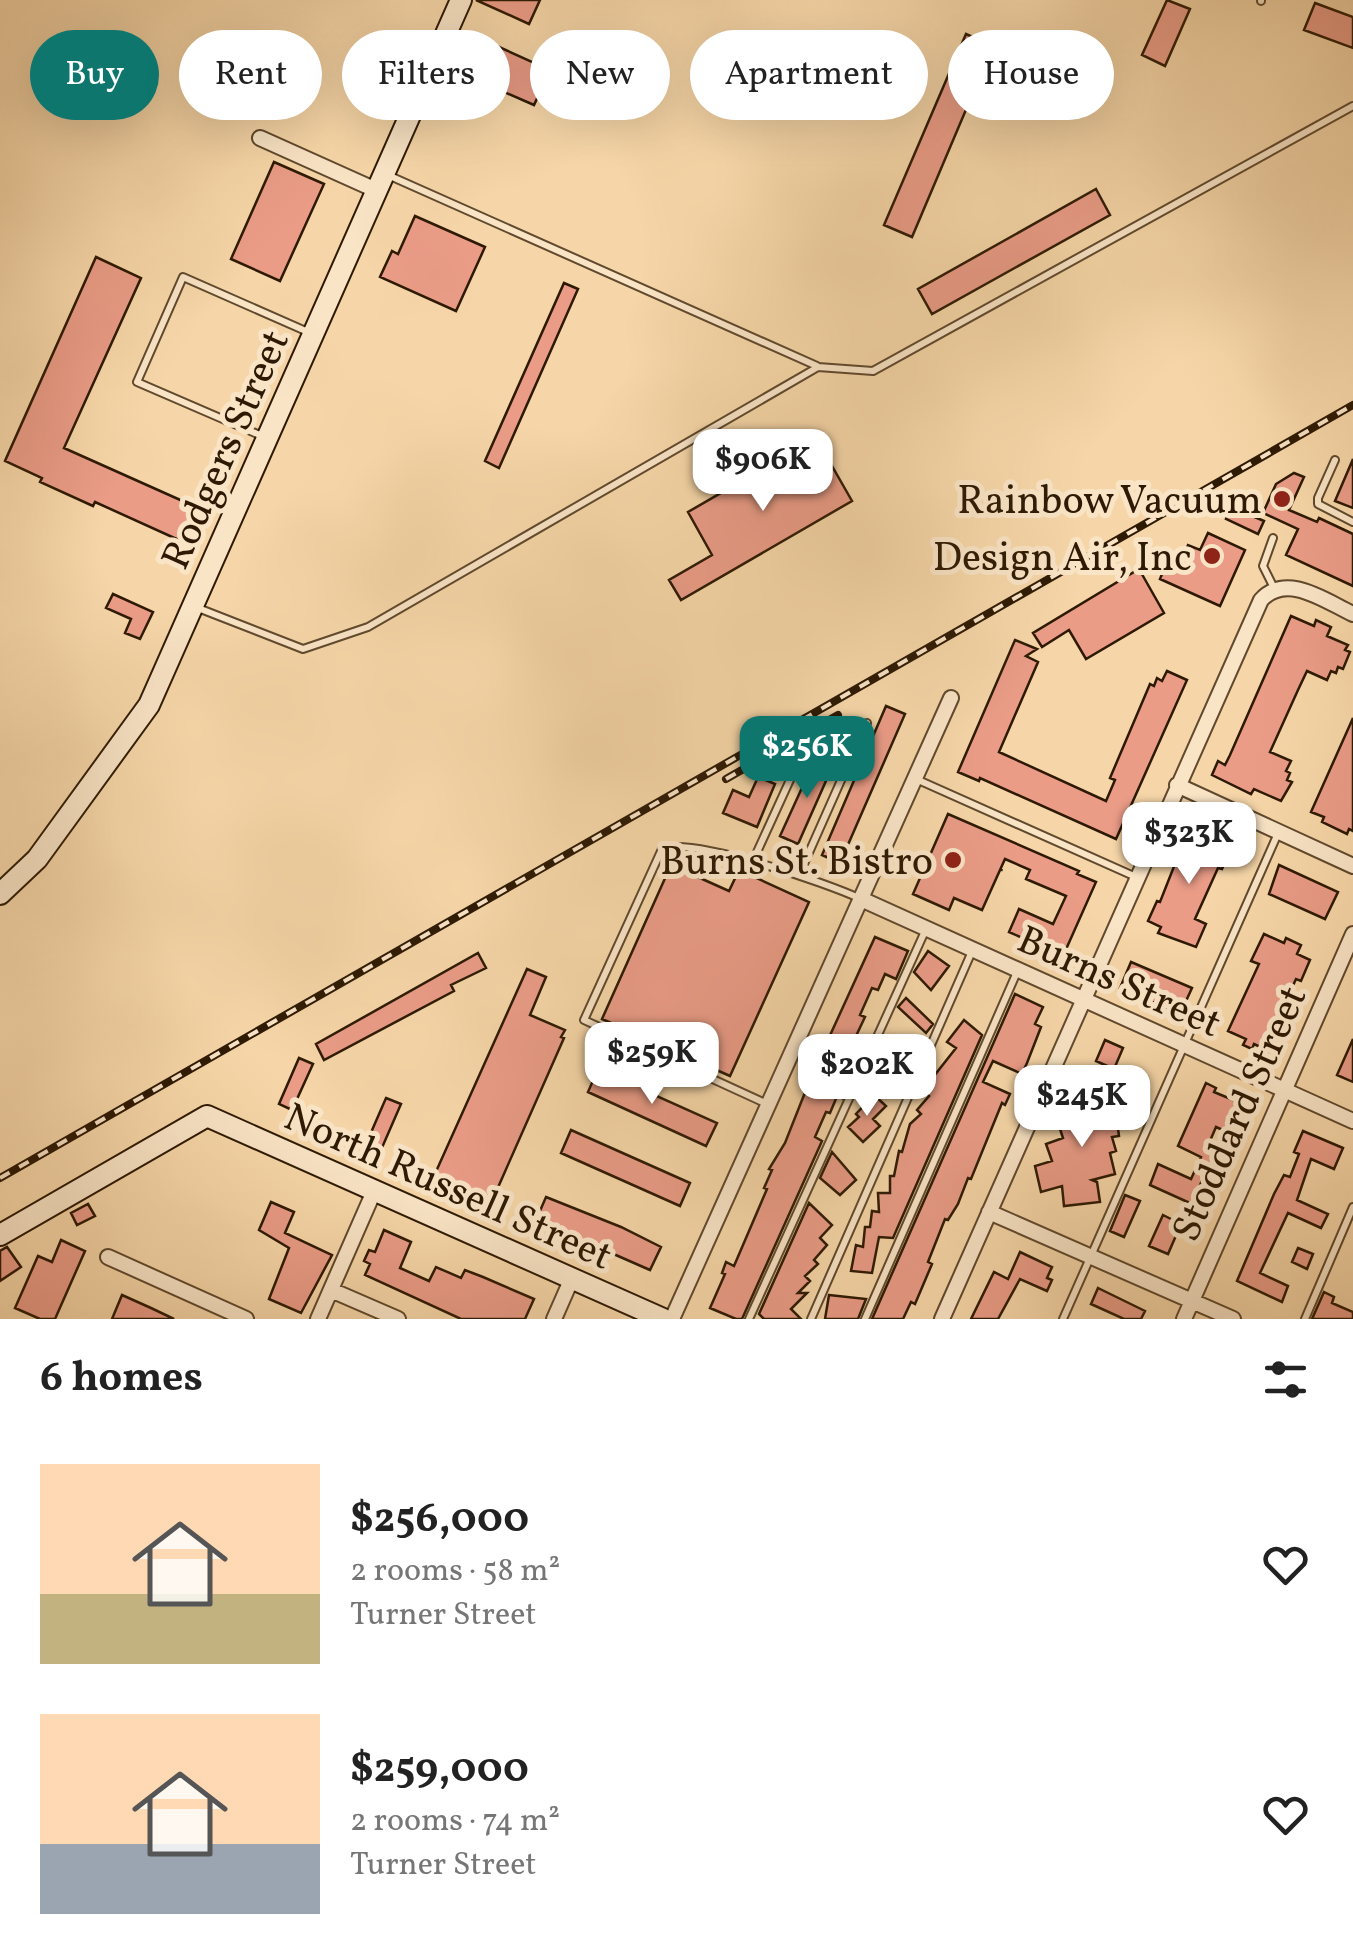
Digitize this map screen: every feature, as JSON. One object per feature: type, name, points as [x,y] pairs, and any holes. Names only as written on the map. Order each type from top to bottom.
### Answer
[{"type":"street","name":"Rodgers Street","points":[[0,894],[37,859],[149,704],[461,0]]},
{"type":"street","points":[[260,138],[381,182]]},
{"type":"street","points":[[942,1319],[1261,600],[1275,590],[1298,589],[1353,614]]},
{"type":"street","points":[[672,1319],[951,698]]},
{"type":"street","points":[[1178,785],[1353,866]]},
{"type":"street","name":"Burns Street","points":[[861,899],[1353,1120]]},
{"type":"street","name":"Stoddard Street","points":[[1184,1319],[1353,934]]},
{"type":"street","name":"North Russell Street","points":[[0,1235],[207,1116],[664,1319]]},
{"type":"street","points":[[318,1319],[375,1189]]},
{"type":"street","points":[[989,1212],[1233,1319]]},
{"type":"street","points":[[108,1258],[246,1319]]},
{"type":"street","points":[[554,1319],[572,1278]]},
{"type":"street","points":[[331,1290],[398,1319]]},
{"type":"lane","points":[[381,182],[818,367],[873,371],[1353,106]]},
{"type":"lane","points":[[267,438],[137,382],[167,312],[183,277],[314,334]]},
{"type":"lane","points":[[192,606],[303,649],[368,627],[818,367]]},
{"type":"lane","points":[[1335,460],[1318,504],[1353,522]]},
{"type":"lane","points":[[1273,538],[1263,566],[1275,590]]},
{"type":"lane","points":[[752,863],[800,758],[867,723],[799,875]]},
{"type":"lane","points":[[915,778],[1136,877]]},
{"type":"lane","points":[[1063,1319],[1280,830]]},
{"type":"lane","points":[[768,1104],[584,1020],[662,849],[670,846],[704,851],[752,863],[799,875],[861,899]]},
{"type":"lane","points":[[749,1319],[926,929]]},
{"type":"lane","points":[[811,1319],[974,950]]},
{"type":"lane","points":[[865,1319],[1018,969]]},
{"type":"lane","points":[[1305,1319],[1353,1207]]},
{"type":"building","points":[[476,0],[540,0],[529,24]]},
{"type":"building","points":[[1167,0],[1190,9],[1165,66],[1142,55]]},
{"type":"building","points":[[1315,3],[1353,17],[1353,48],[1304,30]]},
{"type":"building","points":[[510,52],[530,61],[530,103],[510,95]]},
{"type":"building","points":[[948,76],[948,120],[962,120],[912,237],[884,225]]},
{"type":"building","points":[[274,162],[324,184],[280,281],[231,259]]},
{"type":"building","points":[[1096,189],[1110,215],[932,314],[918,289]]},
{"type":"building","points":[[415,216],[485,247],[456,311],[380,277],[392,251],[398,254]]},
{"type":"building","points":[[96,257],[141,278],[64,448],[196,507],[181,541],[40,482],[42,478],[5,461]]},
{"type":"building","points":[[564,283],[578,289],[499,468],[485,461]]},
{"type":"building","points":[[816,438],[852,501],[681,600],[669,580],[712,555],[688,512]]},
{"type":"building","points":[[1353,459],[1353,508],[1335,501]]},
{"type":"building","points":[[1294,473],[1304,477],[1289,510],[1317,522],[1319,518],[1353,534],[1353,586],[1286,555],[1298,529],[1263,513],[1276,484]]},
{"type":"building","points":[[1231,507],[1264,521],[1258,534],[1226,519]]},
{"type":"building","points":[[1208,533],[1245,550],[1220,606],[1160,579],[1166,564],[1177,569],[1188,545],[1200,550]]},
{"type":"building","points":[[1139,569],[1164,613],[1086,659],[1069,630],[1042,647],[1033,633]]},
{"type":"building","points":[[113,594],[153,612],[140,639],[125,633],[131,619],[106,608]]},
{"type":"building","points":[[1291,616],[1314,626],[1316,620],[1331,627],[1327,636],[1348,645],[1345,650],[1350,652],[1343,669],[1331,671],[1327,680],[1307,671],[1298,690],[1270,752],[1291,761],[1286,771],[1290,773],[1287,780],[1292,782],[1281,801],[1254,789],[1251,794],[1212,775],[1218,761],[1225,765],[1230,755]]},
{"type":"building","points":[[1015,640],[1037,649],[1026,656],[1038,662],[999,752],[1106,801],[1115,780],[1110,778],[1150,684],[1154,686],[1157,678],[1162,681],[1167,671],[1187,680],[1116,839],[980,778],[979,781],[958,772]]},
{"type":"building","points":[[886,706],[905,714],[840,863],[822,855]]},
{"type":"building","points":[[1353,718],[1353,831],[1349,829],[1347,834],[1311,812]]},
{"type":"building","points":[[816,757],[833,765],[798,844],[780,836]]},
{"type":"building","points":[[758,777],[775,784],[757,827],[723,813],[733,790],[749,797]]},
{"type":"building","points":[[948,814],[1096,882],[1063,956],[1009,932],[1019,909],[1053,924],[1066,896],[1026,879],[1030,870],[1005,859],[982,910],[954,898],[949,910],[913,894]]},
{"type":"building","points":[[1204,829],[1218,835],[1215,840],[1232,847],[1195,919],[1206,924],[1196,947],[1158,933],[1161,927],[1148,921],[1157,901],[1160,902],[1188,831],[1201,837]]},
{"type":"building","points":[[671,865],[729,891],[739,870],[809,902],[730,1076],[602,1019]]},
{"type":"building","points":[[1279,865],[1338,892],[1325,919],[1269,894]]},
{"type":"building","points":[[1264,934],[1301,945],[1297,954],[1310,960],[1301,981],[1296,979],[1272,1031],[1276,1034],[1269,1051],[1254,1044],[1252,1049],[1243,1045],[1246,1039],[1228,1031],[1259,964],[1251,961]]},
{"type":"building","points":[[875,937],[908,951],[896,979],[885,974],[878,990],[872,988],[860,1015],[865,1017],[857,1034],[868,1039],[842,1098],[838,1094],[830,1113],[826,1112],[815,1137],[822,1141],[742,1319],[736,1319],[710,1308],[726,1262],[734,1266],[767,1189],[764,1188],[772,1170],[769,1169],[820,1068],[816,1066]]},
{"type":"building","points":[[928,951],[949,966],[931,990],[914,972]]},
{"type":"building","points":[[478,953],[486,968],[451,985],[454,991],[324,1060],[316,1044]]},
{"type":"building","points":[[1131,962],[1192,988],[1180,1014],[1120,988]]},
{"type":"building","points":[[527,969],[546,977],[530,1015],[565,1030],[561,1037],[564,1038],[492,1201],[434,1176]]},
{"type":"building","points":[[1015,994],[1043,1007],[1035,1024],[1041,1027],[1027,1063],[1022,1074],[993,1061],[983,1082],[1010,1094],[1005,1105],[1002,1103],[958,1204],[945,1219],[915,1304],[911,1302],[903,1319],[872,1319]]},
{"type":"building","points":[[906,998],[933,1024],[926,1033],[898,1007]]},
{"type":"building","points":[[964,1020],[982,1035],[893,1238],[879,1237],[872,1273],[851,1271],[856,1245],[863,1247],[872,1211],[879,1212],[878,1193],[890,1193],[890,1176],[894,1176],[899,1151],[902,1152],[910,1124],[921,1114],[917,1110],[929,1096],[923,1090],[956,1048],[947,1042]]},
{"type":"building","points":[[1353,1039],[1353,1082],[1337,1075]]},
{"type":"building","points":[[1105,1040],[1123,1048],[1114,1069],[1096,1061]]},
{"type":"building","points":[[899,1045],[913,1058],[881,1088],[868,1074],[872,1064]]},
{"type":"building","points":[[299,1058],[313,1064],[292,1110],[279,1104]]},
{"type":"building","points":[[598,1069],[717,1123],[706,1146],[588,1092]]},
{"type":"building","points":[[1206,1083],[1216,1088],[1214,1092],[1238,1102],[1225,1131],[1216,1127],[1207,1148],[1222,1154],[1213,1174],[1206,1171],[1192,1204],[1150,1185],[1158,1164],[1191,1179],[1201,1157],[1178,1146]]},
{"type":"building","points":[[1104,1090],[1108,1108],[1115,1106],[1119,1136],[1112,1137],[1116,1151],[1110,1153],[1115,1174],[1092,1180],[1097,1182],[1100,1202],[1064,1206],[1062,1186],[1041,1192],[1035,1166],[1052,1161],[1046,1144],[1063,1138],[1058,1123],[1071,1118],[1066,1099]]},
{"type":"building","points":[[874,1095],[886,1106],[873,1119],[880,1126],[863,1142],[848,1127]]},
{"type":"building","points":[[386,1098],[401,1104],[381,1150],[366,1144]]},
{"type":"building","points":[[571,1130],[690,1183],[680,1206],[561,1153]]},
{"type":"building","points":[[1303,1131],[1343,1148],[1334,1169],[1311,1159],[1297,1200],[1328,1214],[1321,1228],[1288,1213],[1260,1273],[1288,1286],[1282,1302],[1237,1281],[1274,1194],[1284,1175],[1290,1177]]},
{"type":"building","points":[[832,1152],[856,1180],[840,1195],[820,1178]]},
{"type":"building","points":[[1125,1195],[1140,1201],[1124,1237],[1110,1231]]},
{"type":"building","points":[[546,1197],[661,1247],[650,1270],[536,1220]]},
{"type":"building","points":[[271,1202],[294,1212],[285,1233],[332,1255],[301,1313],[269,1299],[289,1248],[259,1230]]},
{"type":"building","points":[[809,1203],[832,1225],[820,1238],[827,1245],[814,1260],[818,1264],[805,1276],[810,1281],[798,1293],[807,1293],[791,1309],[801,1319],[764,1319],[759,1314]]},
{"type":"building","points":[[88,1204],[95,1216],[77,1225],[71,1213]]},
{"type":"building","points":[[1163,1215],[1181,1224],[1168,1254],[1149,1246]]},
{"type":"building","points":[[384,1230],[411,1242],[400,1268],[429,1281],[436,1267],[461,1278],[465,1270],[483,1277],[534,1299],[525,1319],[461,1319],[365,1275],[370,1264],[364,1261],[369,1250],[375,1252]]},
{"type":"building","points":[[61,1240],[85,1251],[55,1319],[40,1319],[15,1308],[38,1256],[52,1262]]},
{"type":"building","points":[[7,1247],[21,1267],[0,1281],[0,1251]]},
{"type":"building","points":[[1298,1248],[1313,1254],[1307,1269],[1292,1262]]},
{"type":"building","points":[[1020,1252],[1052,1267],[1047,1291],[1020,1279],[998,1319],[971,1319],[994,1272],[1008,1279]]},
{"type":"building","points":[[1098,1288],[1145,1311],[1141,1319],[1124,1319],[1091,1304]]},
{"type":"building","points":[[1324,1292],[1334,1297],[1332,1303],[1353,1312],[1353,1319],[1312,1319]]},
{"type":"building","points":[[122,1295],[151,1308],[174,1319],[112,1319]]},
{"type":"building","points":[[829,1295],[866,1299],[858,1319],[825,1319]]},
{"type":"railway","points":[[0,1178],[1353,405]]},
{"type":"railway","points":[[726,779],[838,715]]},
{"type":"place","name":"Rainbow Vacuum","points":[[1282,499]]},
{"type":"place","name":"Design Air, Inc","points":[[1212,556]]},
{"type":"place","name":"Burns St. Bistro","points":[[953,860]]}]
